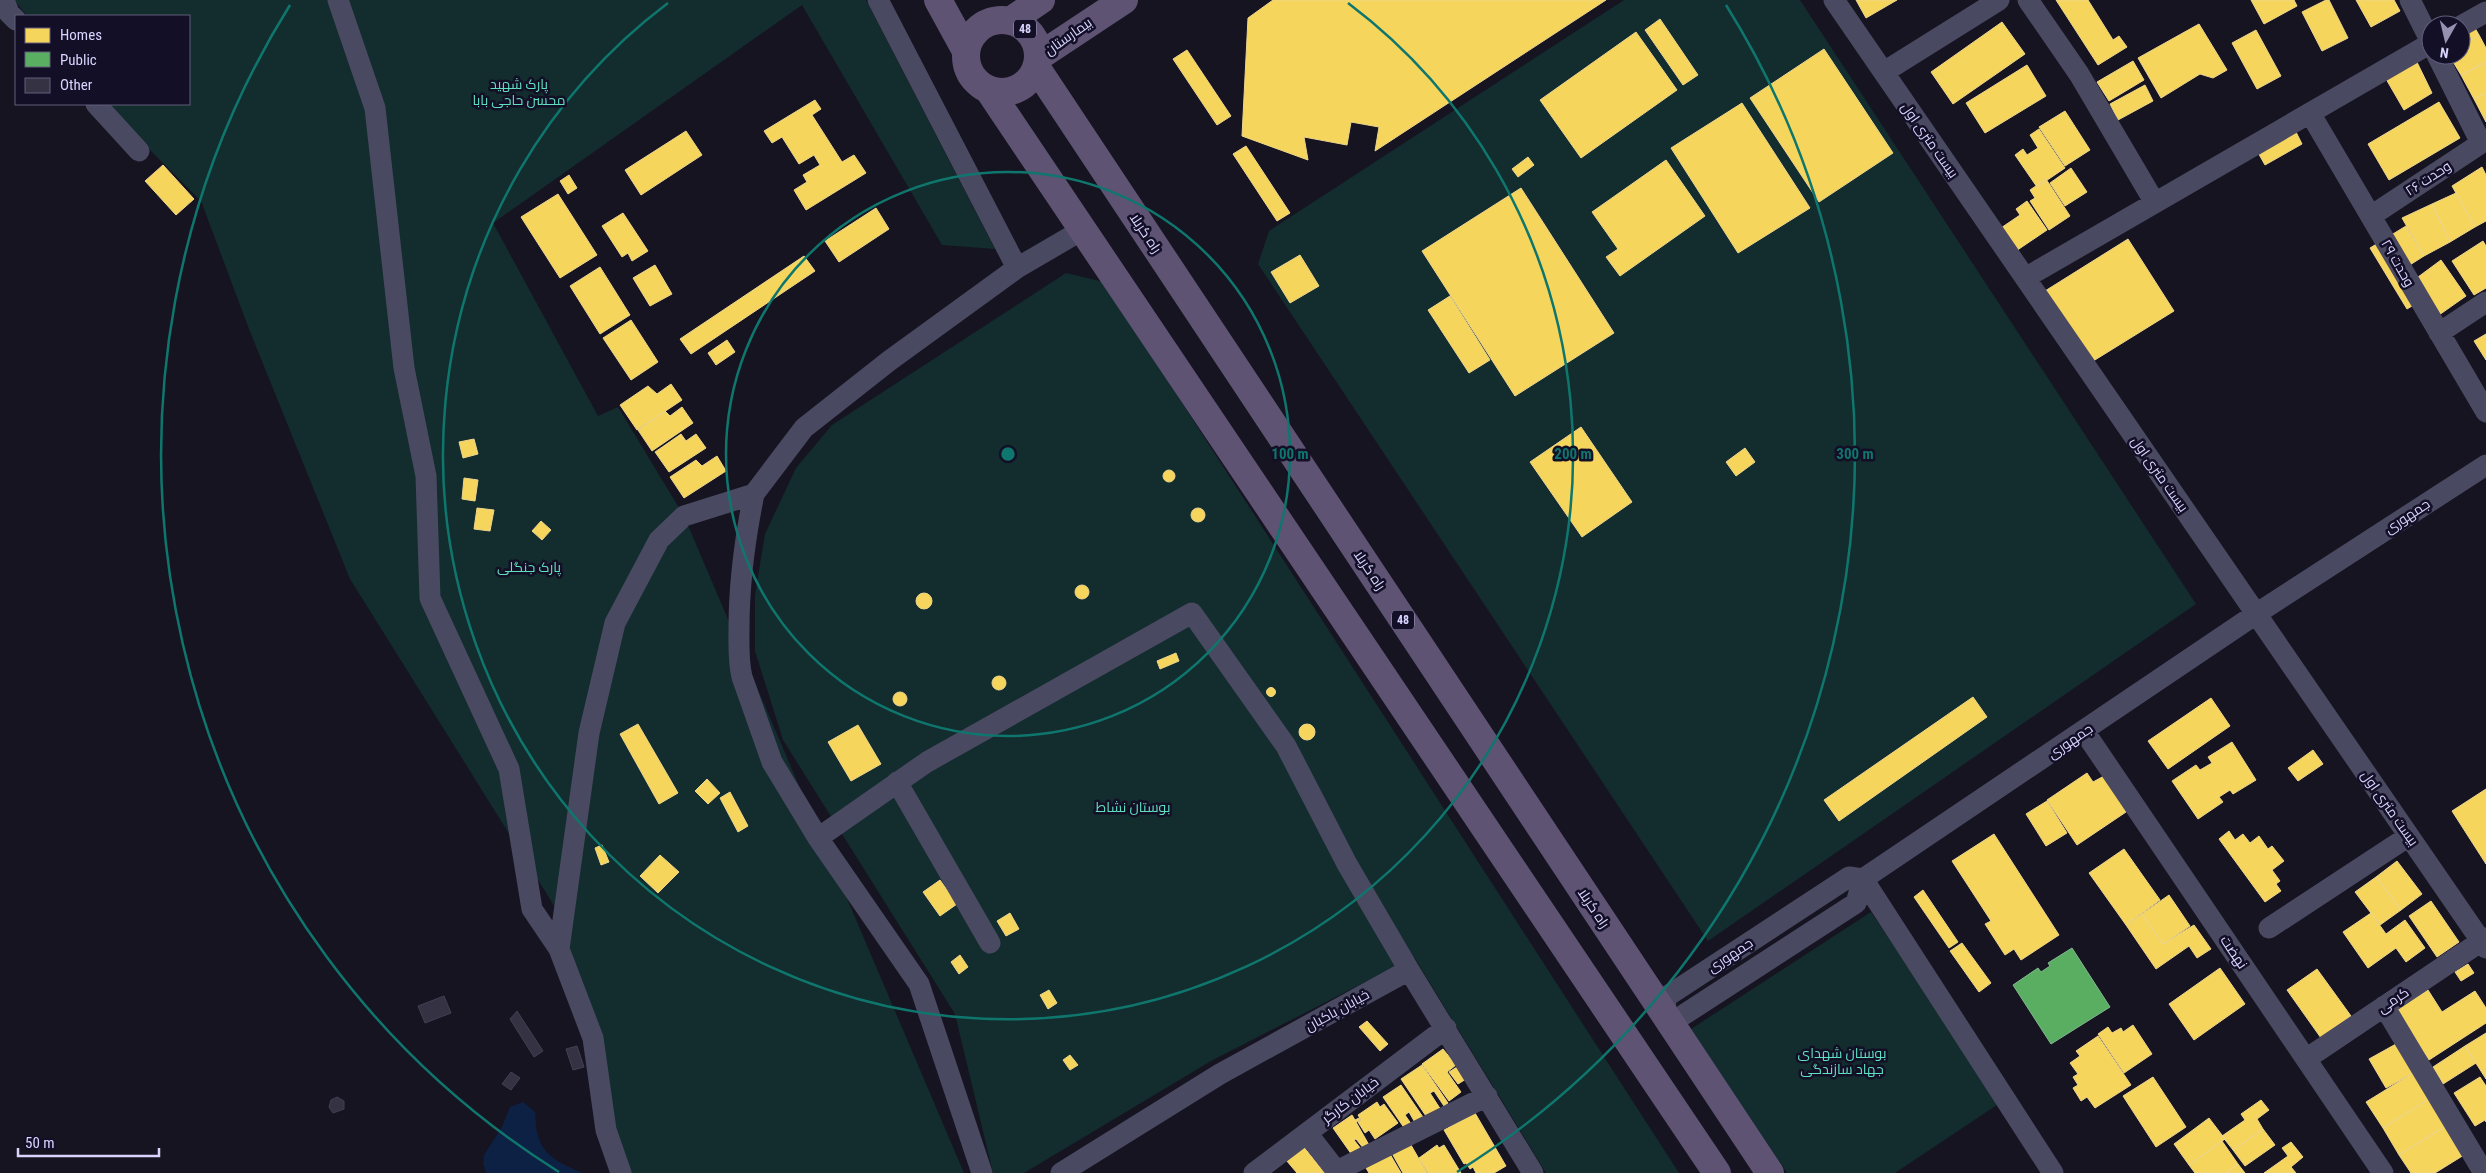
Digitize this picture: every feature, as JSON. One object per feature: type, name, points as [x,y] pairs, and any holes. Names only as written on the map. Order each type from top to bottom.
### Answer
[{"type":"main road","points":[[938,0],[966,51],[966,62],[970,74],[978,83],[988,89],[999,92],[1011,91],[1022,86],[1031,78],[1037,62]]},
{"type":"main road","points":[[999,14],[1041,0]]},
{"type":"main road","name":"بیمارستان","points":[[1037,62],[1124,0]]},
{"type":"main road","name":"48","points":[[966,51],[970,39],[977,30],[999,14],[1030,33],[1036,44],[1037,62]]},
{"type":"main road","name":"راه کربلا","points":[[1037,62],[1770,1173]]},
{"type":"main road","points":[[988,89],[1717,1173]]},
{"type":"street","points":[[4,0],[9,13],[15,19]]},
{"type":"street","points":[[338,0],[375,108],[404,368],[426,476],[430,598],[509,769],[532,909],[559,949],[593,1038],[606,1130],[622,1173]]},
{"type":"street","points":[[878,0],[1017,268]]},
{"type":"street","name":"بیست متری اول","points":[[1834,0],[2409,836],[2484,942]]},
{"type":"street","points":[[1884,72],[1999,0]]},
{"type":"street","points":[[2028,0],[2078,74],[2155,203]]},
{"type":"street","points":[[2410,0],[2421,23]]},
{"type":"street","points":[[2471,20],[2486,12]]},
{"type":"street","points":[[2025,278],[2421,49]]},
{"type":"street","points":[[2442,65],[2484,142]]},
{"type":"street","points":[[97,105],[140,151]]},
{"type":"street","name":"وحدت ۲۹","points":[[2310,113],[2486,412]]},
{"type":"street","name":"وحدت ۲۶","points":[[2370,216],[2484,142]]},
{"type":"street","points":[[982,1173],[919,984],[818,838],[772,762],[739,664],[739,591],[746,535],[754,494],[804,428],[889,361],[1017,268],[1082,230]]},
{"type":"street","points":[[2439,333],[2486,302]]},
{"type":"street","name":"جمهوری","points":[[1665,1015],[1666,997],[1849,877],[1864,879],[2256,614],[2486,465]]},
{"type":"street","points":[[559,949],[589,732],[616,623],[659,540],[684,516],[754,494]]},
{"type":"street","points":[[818,838],[927,762],[1192,613],[1286,746],[1347,864],[1487,1096],[1526,1170]]},
{"type":"street","name":"نهضت","points":[[2084,731],[2383,1173]]},
{"type":"street","points":[[897,782],[990,943]]},
{"type":"street","points":[[2269,928],[2409,836]]},
{"type":"street","points":[[1864,879],[2053,1173]]},
{"type":"street","name":"کرمی","points":[[2306,1058],[2484,942]]},
{"type":"street","name":"خیابان پاکبان","points":[[1061,1173],[1220,1074],[1410,970]]},
{"type":"street","points":[[2384,1006],[2484,1173]]},
{"type":"street","name":"خیابان کارگر","points":[[1254,1173],[1446,1028]]},
{"type":"street","points":[[1306,1133],[1338,1172],[1487,1096]]},
{"type":"green space","name":"پارک جنگلی","points":[[14,0],[866,0],[995,249],[942,245],[802,5],[493,223],[598,416],[618,407],[684,516],[964,1173],[623,1173],[563,920],[350,579],[249,329],[201,201],[105,105],[190,105],[190,15],[26,15]]},
{"type":"green space","points":[[1624,0],[1800,0],[2196,604],[1708,941],[1258,264],[1269,231]]},
{"type":"green space","name":"بوستان نشاط","points":[[1066,273],[1104,282],[1679,1173],[1546,1173],[1414,957],[1211,1061],[1024,1173],[993,1173],[955,1014],[783,740],[755,651],[755,595],[765,534],[796,468],[832,425]]},
{"type":"green space","name":"بوستان شهدای جهاد سازندگی","points":[[1871,912],[2000,1103],[1895,1173],[1787,1173],[1691,1029]]},
{"type":"water","points":[[523,1102],[535,1112],[536,1129],[543,1148],[548,1154],[561,1163],[583,1173],[486,1173],[483,1163],[484,1155],[502,1127],[510,1107]]},
{"type":"building: Homes","points":[[1273,0],[1606,0],[1375,151],[1379,127],[1351,122],[1347,145],[1304,137],[1308,160],[1242,136],[1248,18]]},
{"type":"building: Homes","points":[[1856,0],[1897,0],[1866,18]]},
{"type":"building: Homes","points":[[2056,0],[2088,0],[2113,40],[2119,36],[2127,47],[2098,65]]},
{"type":"building: Homes","points":[[2251,0],[2294,0],[2297,6],[2264,24]]},
{"type":"building: Homes","points":[[2329,0],[2348,38],[2322,51],[2302,12]]},
{"type":"building: Homes","points":[[2356,0],[2394,0],[2400,11],[2371,27]]},
{"type":"building: Homes","points":[[1660,19],[1698,75],[1683,85],[1645,30]]},
{"type":"building: Homes","points":[[2471,21],[2479,35],[2471,40]]},
{"type":"building: Homes","points":[[2002,22],[2025,54],[1953,104],[1931,72]]},
{"type":"building: Homes","points":[[2199,24],[2227,70],[2213,78],[2200,74],[2161,98],[2138,58]]},
{"type":"building: Homes","points":[[2256,30],[2281,76],[2257,89],[2232,43]]},
{"type":"building: Homes","points":[[1636,32],[1677,90],[1581,158],[1540,100]]},
{"type":"building: Homes","points":[[2479,35],[2486,48],[2486,62],[2461,75],[2455,65],[2471,65],[2471,40]]},
{"type":"building: Homes","points":[[1824,49],[1893,153],[1819,202],[1750,98]]},
{"type":"building: Homes","points":[[1187,50],[1231,116],[1217,125],[1173,59]]},
{"type":"building: Homes","points":[[2414,56],[2432,93],[2404,110],[2382,72]]},
{"type":"building: Homes","points":[[2133,61],[2144,80],[2109,101],[2097,82]]},
{"type":"building: Homes","points":[[2486,62],[2486,93],[2474,99],[2461,75]]},
{"type":"building: Homes","points":[[2027,65],[2046,96],[1985,133],[1966,103]]},
{"type":"building: Homes","points":[[2145,85],[2153,101],[2118,120],[2110,104]]},
{"type":"building: Homes","points":[[2486,93],[2486,122],[2474,99]]},
{"type":"building: Homes","points":[[815,100],[821,109],[812,115],[842,162],[854,155],[866,173],[806,210],[794,190],[807,182],[803,175],[820,165],[814,155],[799,164],[782,137],[772,143],[764,131]]},
{"type":"building: Homes","points":[[2439,102],[2460,138],[2389,180],[2368,144]]},
{"type":"building: Homes","points":[[1742,103],[1810,208],[1738,253],[1671,148]]},
{"type":"building: Homes","points":[[2065,111],[2090,150],[2065,166],[2039,127]]},
{"type":"building: Homes","points":[[2294,128],[2302,144],[2265,165],[2256,149]]},
{"type":"building: Homes","points":[[2039,129],[2065,168],[2037,187],[2015,155],[2023,149],[2027,155],[2038,148],[2030,135]]},
{"type":"building: Homes","points":[[686,131],[702,155],[641,195],[625,170]]},
{"type":"building: Homes","points":[[1246,146],[1290,213],[1277,221],[1233,154]]},
{"type":"building: Homes","points":[[1528,157],[1534,165],[1518,177],[1512,169]]},
{"type":"building: Homes","points":[[1666,160],[1705,216],[1620,276],[1606,257],[1618,249],[1592,212]]},
{"type":"building: Homes","points":[[163,165],[194,199],[176,215],[145,181]]},
{"type":"building: Homes","points":[[2482,167],[2486,175],[2486,221],[2475,227],[2452,186]]},
{"type":"building: Homes","points":[[2071,168],[2087,192],[2065,206],[2050,183]]},
{"type":"building: Homes","points":[[569,175],[577,188],[568,194],[560,181]]},
{"type":"building: Homes","points":[[2046,179],[2070,216],[2049,230],[2030,201],[2035,198],[2030,190]]},
{"type":"building: Homes","points":[[1521,188],[1614,333],[1515,396],[1422,251]]},
{"type":"building: Homes","points":[[2456,193],[2475,227],[2450,242],[2432,204]]},
{"type":"building: Homes","points":[[558,194],[597,255],[560,278],[521,217]]},
{"type":"building: Homes","points":[[2027,201],[2047,230],[2013,253],[1998,230],[2020,215],[2016,209]]},
{"type":"building: Homes","points":[[2432,204],[2450,242],[2424,256],[2402,218]]},
{"type":"building: Homes","points":[[876,208],[889,229],[839,262],[825,241]]},
{"type":"building: Homes","points":[[623,213],[648,251],[632,261],[628,253],[622,257],[602,226]]},
{"type":"building: Homes","points":[[2406,226],[2424,256],[2405,268],[2417,303],[2407,309],[2370,248]]},
{"type":"building: Homes","points":[[2128,239],[2174,311],[2090,363],[2045,291]]},
{"type":"building: Homes","points":[[2483,241],[2486,246],[2486,288],[2474,295],[2452,261]]},
{"type":"building: Homes","points":[[1300,255],[1319,286],[1290,303],[1271,272]]},
{"type":"building: Homes","points":[[804,256],[815,271],[691,354],[680,339]]},
{"type":"building: Homes","points":[[2441,260],[2466,296],[2439,315],[2414,280]]},
{"type":"building: Homes","points":[[655,265],[672,294],[650,306],[633,278]]},
{"type":"building: Homes","points":[[600,267],[630,315],[600,334],[570,286]]},
{"type":"building: Homes","points":[[1450,296],[1490,360],[1469,373],[1428,310]]},
{"type":"building: Homes","points":[[631,320],[658,362],[631,380],[603,338]]},
{"type":"building: Homes","points":[[2486,334],[2486,360],[2474,341]]},
{"type":"building: Homes","points":[[727,340],[735,352],[716,365],[708,353]]},
{"type":"building: Homes","points":[[671,384],[682,400],[637,430],[620,405],[648,386],[657,394]]},
{"type":"building: Homes","points":[[682,407],[693,423],[652,451],[638,430],[665,411],[670,416]]},
{"type":"building: Homes","points":[[1581,427],[1632,502],[1582,537],[1530,462]]},
{"type":"building: Homes","points":[[681,434],[686,441],[696,434],[706,448],[669,472],[655,452]]},
{"type":"building: Homes","points":[[474,439],[478,454],[463,458],[459,442]]},
{"type":"building: Homes","points":[[1745,448],[1755,462],[1736,476],[1726,462]]},
{"type":"building: Homes","points":[[717,456],[726,471],[684,498],[670,477],[696,460],[702,466]]},
{"type":"building: Homes","points":[[1169,470],[1175,476],[1169,482],[1163,476]]},
{"type":"building: Homes","points":[[464,478],[478,480],[475,501],[462,499]]},
{"type":"building: Homes","points":[[477,508],[494,510],[490,531],[474,529]]},
{"type":"building: Homes","points":[[1195,508],[1201,508],[1205,515],[1201,522],[1195,522],[1191,518],[1191,512]]},
{"type":"building: Homes","points":[[541,521],[551,530],[542,540],[532,531]]},
{"type":"building: Homes","points":[[1079,585],[1085,585],[1089,592],[1085,599],[1079,599],[1075,595],[1075,589]]},
{"type":"building: Homes","points":[[924,593],[932,601],[924,609],[916,601]]},
{"type":"building: Homes","points":[[1176,653],[1179,661],[1160,669],[1157,661]]},
{"type":"building: Homes","points":[[996,676],[1002,676],[1006,683],[1002,690],[996,690],[992,686],[992,680]]},
{"type":"building: Homes","points":[[1271,687],[1276,692],[1271,697],[1266,692]]},
{"type":"building: Homes","points":[[897,692],[903,692],[907,699],[903,706],[897,706],[893,702],[893,696]]},
{"type":"building: Homes","points":[[1973,697],[1987,717],[1839,821],[1824,800]]},
{"type":"building: Homes","points":[[2211,698],[2230,726],[2168,769],[2148,741]]},
{"type":"building: Homes","points":[[638,724],[678,793],[659,804],[620,734]]},
{"type":"building: Homes","points":[[1307,724],[1315,732],[1307,740],[1299,732]]},
{"type":"building: Homes","points":[[858,725],[881,764],[851,781],[828,742]]},
{"type":"building: Homes","points":[[2232,742],[2256,780],[2233,794],[2230,790],[2219,797],[2223,802],[2198,819],[2172,781],[2196,765],[2200,770],[2212,763],[2208,757]]},
{"type":"building: Homes","points":[[2313,750],[2323,764],[2298,781],[2288,768]]},
{"type":"building: Homes","points":[[2087,773],[2093,782],[2104,776],[2126,812],[2077,845],[2047,800]]},
{"type":"building: Homes","points":[[707,779],[720,793],[708,804],[695,791]]},
{"type":"building: Homes","points":[[2486,789],[2486,864],[2452,811]]},
{"type":"building: Homes","points":[[730,792],[748,826],[738,832],[720,798]]},
{"type":"building: Homes","points":[[2047,801],[2067,833],[2046,846],[2026,814]]},
{"type":"building: Homes","points":[[2229,831],[2235,840],[2243,834],[2250,843],[2259,836],[2268,849],[2272,846],[2284,861],[2272,870],[2280,881],[2276,884],[2281,891],[2265,902],[2219,839]]},
{"type":"building: Homes","points":[[1994,834],[2059,935],[2021,960],[2014,949],[2005,955],[1985,924],[1991,921],[1952,861]]},
{"type":"building: Homes","points":[[602,845],[609,862],[601,865],[595,848]]},
{"type":"building: Homes","points":[[2124,849],[2160,900],[2126,925],[2089,873]]},
{"type":"building: Homes","points":[[660,855],[679,872],[658,893],[640,876]]},
{"type":"building: Homes","points":[[2397,861],[2422,894],[2401,910],[2376,877]]},
{"type":"building: Homes","points":[[2376,877],[2401,910],[2380,925],[2355,892]]},
{"type":"building: Homes","points":[[940,880],[957,904],[940,916],[923,892]]},
{"type":"building: Homes","points":[[1923,890],[1958,942],[1949,948],[1914,897]]},
{"type":"building: Homes","points":[[2169,895],[2190,926],[2163,944],[2142,914]]},
{"type":"building: Homes","points":[[2431,901],[2459,942],[2437,957],[2409,916]]},
{"type":"building: Homes","points":[[1010,913],[1019,929],[1006,936],[997,921]]},
{"type":"building: Homes","points":[[2371,913],[2386,934],[2405,920],[2425,948],[2406,962],[2396,948],[2368,968],[2343,932]]},
{"type":"building: Homes","points":[[2142,914],[2163,944],[2194,925],[2211,949],[2197,958],[2189,946],[2156,969],[2126,925]]},
{"type":"building: Homes","points":[[1962,943],[1991,983],[1979,992],[1950,951]]},
{"type":"building: Homes","points":[[960,955],[968,967],[959,974],[951,962]]},
{"type":"building: Homes","points":[[2468,964],[2474,973],[2461,981],[2455,972]]},
{"type":"building: Homes","points":[[2220,968],[2245,1004],[2194,1040],[2169,1004]]},
{"type":"building: Homes","points":[[2317,969],[2351,1016],[2321,1038],[2287,990]]},
{"type":"building: Homes","points":[[1049,990],[1057,1003],[1048,1009],[1040,995]]},
{"type":"building: Homes","points":[[2428,990],[2442,1012],[2475,991],[2486,1008],[2486,1023],[2429,1060],[2396,1010]]},
{"type":"building: Homes","points":[[1367,1021],[1388,1044],[1380,1051],[1359,1027]]},
{"type":"building: Homes","points":[[2133,1025],[2152,1054],[2124,1073],[2098,1034],[2108,1027],[2112,1033],[2121,1028],[2123,1032]]},
{"type":"building: Homes","points":[[2486,1033],[2486,1079],[2465,1046]]},
{"type":"building: Homes","points":[[2098,1036],[2131,1085],[2095,1108],[2087,1097],[2081,1101],[2073,1088],[2078,1085],[2073,1077],[2078,1074],[2070,1063],[2080,1056],[2076,1051]]},
{"type":"building: Homes","points":[[2396,1044],[2413,1073],[2386,1088],[2369,1059]]},
{"type":"building: Homes","points":[[2465,1046],[2476,1063],[2443,1084],[2433,1067]]},
{"type":"building: Homes","points":[[1443,1049],[1456,1065],[1447,1072],[1461,1092],[1449,1101],[1422,1064]]},
{"type":"building: Homes","points":[[1070,1055],[1078,1065],[1070,1070],[1063,1060]]},
{"type":"building: Homes","points":[[1422,1065],[1448,1103],[1444,1106],[1434,1091],[1430,1093],[1441,1110],[1428,1119],[1401,1079]]},
{"type":"building: Homes","points":[[1457,1067],[1466,1079],[1458,1084],[1449,1072]]},
{"type":"building: Homes","points":[[2413,1073],[2429,1099],[2383,1128],[2366,1102]]},
{"type":"building: Homes","points":[[2153,1077],[2186,1127],[2156,1147],[2123,1096]]},
{"type":"building: Homes","points":[[2480,1077],[2486,1086],[2486,1122],[2485,1120],[2475,1126],[2454,1093]]},
{"type":"building: Homes","points":[[1401,1085],[1425,1120],[1417,1126],[1409,1112],[1405,1115],[1414,1128],[1407,1132],[1383,1097]]},
{"type":"building: Homes","points":[[2429,1099],[2446,1126],[2399,1155],[2383,1128]]},
{"type":"building: Homes","points":[[2261,1100],[2269,1110],[2257,1119],[2263,1129],[2233,1150],[2222,1136],[2245,1120],[2241,1114]]},
{"type":"building: Homes","points":[[1377,1102],[1380,1107],[1384,1104],[1398,1123],[1375,1139],[1369,1130],[1365,1133],[1358,1122],[1361,1120],[1358,1115]]},
{"type":"building: Homes","points":[[1475,1113],[1506,1166],[1494,1173],[1476,1173],[1473,1167],[1470,1169],[1466,1163],[1464,1164],[1444,1130]]},
{"type":"building: Homes","points":[[1352,1115],[1355,1120],[1359,1118],[1360,1120],[1356,1122],[1369,1145],[1364,1149],[1356,1139],[1354,1140],[1361,1149],[1352,1155],[1333,1128]]},
{"type":"building: Homes","points":[[2209,1118],[2225,1139],[2189,1165],[2174,1144]]},
{"type":"building: Homes","points":[[2446,1126],[2464,1155],[2435,1173],[2411,1173],[2399,1155]]},
{"type":"building: Homes","points":[[2263,1129],[2275,1145],[2245,1166],[2233,1150]]},
{"type":"building: Homes","points":[[1407,1138],[1427,1173],[1403,1173],[1389,1148]]},
{"type":"building: Homes","points":[[2222,1141],[2238,1164],[2226,1173],[2195,1173],[2189,1165]]},
{"type":"building: Homes","points":[[2291,1142],[2303,1157],[2291,1167],[2296,1173],[2264,1173],[2288,1156],[2282,1148]]},
{"type":"building: Homes","points":[[1437,1145],[1439,1148],[1444,1145],[1461,1173],[1428,1173],[1419,1158]]},
{"type":"building: Homes","points":[[1303,1146],[1325,1173],[1297,1173],[1286,1160]]},
{"type":"building: Homes","points":[[1387,1149],[1401,1173],[1369,1173],[1363,1163]]},
{"type":"building: Homes","points":[[2238,1164],[2245,1173],[2226,1173]]},
{"type":"building: Public","points":[[2072,948],[2110,1007],[2051,1044],[2013,985],[2038,968],[2041,972],[2050,966],[2048,963]]},
{"type":"building: Other","points":[[444,996],[451,1013],[425,1023],[418,1006]]},
{"type":"building: Other","points":[[517,1011],[543,1051],[534,1057],[510,1019]]},
{"type":"building: Other","points":[[577,1046],[584,1067],[573,1070],[566,1049]]},
{"type":"building: Other","points":[[511,1072],[520,1078],[511,1090],[502,1084]]},
{"type":"building: Other","points":[[337,1097],[344,1101],[344,1109],[333,1113],[329,1107],[331,1100]]},
{"type":"park label","name":"پارک شهید محسن حاجی بابا","points":[[519,92]]}]
